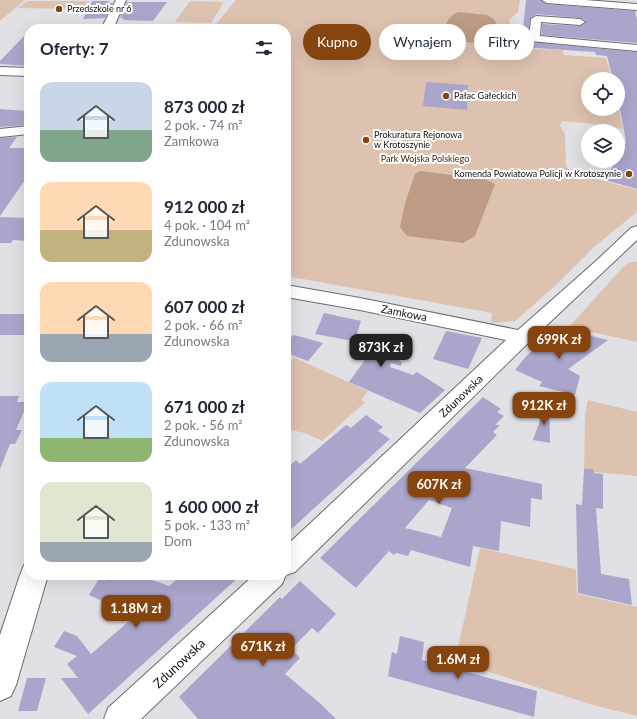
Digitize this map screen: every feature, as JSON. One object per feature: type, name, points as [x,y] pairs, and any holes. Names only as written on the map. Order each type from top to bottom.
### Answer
[{"type":"main road","points":[[110,24],[121,0]]},
{"type":"main road","points":[[0,685],[32,580]]},
{"type":"street","points":[[547,0],[637,7]]},
{"type":"street","points":[[577,3],[581,44]]},
{"type":"street","points":[[580,22],[536,19],[534,39],[637,48]]},
{"type":"street","points":[[0,71],[24,72]]},
{"type":"street","points":[[0,133],[24,131]]},
{"type":"street","points":[[0,138],[24,139]]},
{"type":"street","name":"Zdunowska","points":[[291,558],[522,337],[634,237]]},
{"type":"street","name":"Zamkowa","points":[[291,292],[360,304],[522,337]]},
{"type":"street","name":"Zdunowska","points":[[120,719],[268,580]]},
{"type":"green space","points":[[0,0],[25,0],[0,21]]},
{"type":"green space","name":"Park Wojska Polskiego","points":[[236,0],[520,0],[518,12],[509,20],[510,24],[474,24],[474,60],[534,60],[534,49],[563,50],[564,55],[606,58],[610,72],[581,72],[581,116],[620,116],[622,124],[591,124],[562,121],[560,126],[565,134],[566,166],[571,172],[637,190],[637,212],[594,247],[556,285],[515,321],[491,323],[492,313],[291,277],[291,24],[216,24]]},
{"type":"green space","points":[[27,1],[89,1],[87,6],[78,6],[76,9],[18,8]]},
{"type":"green space","points":[[190,1],[224,2],[211,23],[175,22]]},
{"type":"green space","points":[[631,262],[637,262],[637,342],[569,327],[625,265]]},
{"type":"green space","points":[[293,357],[368,391],[361,400],[365,402],[322,441],[305,433],[291,430],[291,361]]},
{"type":"green space","points":[[588,400],[637,412],[637,476],[584,471],[585,414]]},
{"type":"green space","points":[[480,548],[576,569],[577,594],[637,607],[637,716],[593,705],[455,661]]},
{"type":"shaded area","points":[[458,12],[487,15],[494,19],[497,24],[474,24],[474,43],[466,41],[466,24],[446,24],[451,16]]},
{"type":"shaded area","points":[[420,171],[485,179],[495,184],[475,236],[463,243],[407,236],[400,227],[406,200],[415,174]]},
{"type":"building","points":[[526,0],[541,0],[547,4],[635,11],[637,20],[637,43],[542,35],[542,24],[580,26],[586,21],[580,18],[536,14],[530,19],[530,24],[523,24]]},
{"type":"building","points":[[92,1],[109,1],[108,3],[113,3],[105,18],[83,19]]},
{"type":"building","points":[[127,2],[167,2],[153,21],[122,20],[124,18],[120,18]]},
{"type":"building","points":[[24,36],[24,66],[0,64],[0,61]]},
{"type":"building","points":[[534,42],[637,52],[637,189],[605,180],[612,168],[625,168],[625,124],[623,124],[621,116],[625,116],[625,72],[611,72],[607,56],[596,55],[595,52],[534,48]]},
{"type":"building","name":"Pałac Gałeckich","points":[[426,82],[468,85],[467,110],[423,106]]},
{"type":"building","points":[[0,109],[24,111],[24,125],[0,127]]},
{"type":"building","points":[[17,137],[9,148],[24,148],[24,181],[0,216],[0,138]]},
{"type":"building","points":[[0,217],[24,218],[24,241],[13,240],[11,243],[0,243]]},
{"type":"building","points":[[324,313],[361,321],[357,334],[402,362],[401,366],[391,363],[390,367],[413,375],[417,372],[445,390],[420,413],[349,382],[367,357],[349,352],[353,341],[315,334]]},
{"type":"building","points":[[0,314],[24,314],[24,335],[0,335]]},
{"type":"building","points":[[562,329],[608,340],[568,369],[580,376],[575,395],[539,386],[542,382],[515,370],[528,354]]},
{"type":"building","points":[[446,331],[482,338],[468,369],[433,359]]},
{"type":"building","points":[[293,335],[323,343],[308,361],[291,355],[291,338]]},
{"type":"building","points":[[0,396],[19,396],[17,402],[24,402],[24,411],[16,430],[22,430],[15,444],[10,444],[0,469]]},
{"type":"building","points":[[483,397],[501,409],[497,412],[504,416],[495,425],[500,425],[493,432],[497,435],[465,468],[542,484],[542,500],[531,498],[530,527],[501,521],[499,551],[473,546],[470,567],[411,550],[408,556],[396,553],[394,555],[389,551],[356,588],[320,558]],"holes":[[[429,500],[452,508],[441,537],[405,528]]]},
{"type":"building","points":[[549,398],[550,443],[533,440]]},
{"type":"building","points":[[366,415],[383,427],[378,431],[390,439],[291,529],[291,464],[296,460],[300,464],[346,425],[351,428]]},
{"type":"building","points":[[584,469],[594,469],[594,473],[603,474],[603,509],[596,508],[601,574],[629,579],[632,605],[578,593],[576,504],[582,505]]},
{"type":"building","points":[[98,580],[152,580],[169,586],[176,580],[235,580],[88,714],[61,678],[78,678],[67,664],[77,656],[54,647],[64,631],[77,636],[91,654],[135,616],[89,595]]},
{"type":"building","points":[[300,581],[336,614],[318,633],[312,628],[291,649],[300,658],[285,674],[321,704],[336,719],[198,719],[179,697],[280,597],[282,599]]},
{"type":"building","points":[[400,636],[424,642],[422,660],[537,691],[534,717],[388,676],[392,652],[397,654]]},
{"type":"building","points":[[27,678],[46,678],[37,711],[18,711]]},
{"type":"place","name":"Przedszkole nr 6","points":[[59,9]]},
{"type":"place","name":"Pałac Gałeckich","points":[[446,96]]},
{"type":"place","name":"Prokuratura Rejonowa w Krotoszynie","points":[[366,140]]},
{"type":"place","name":"Komenda Powiatowa Policji w Krotoszynie","points":[[629,174]]}]
